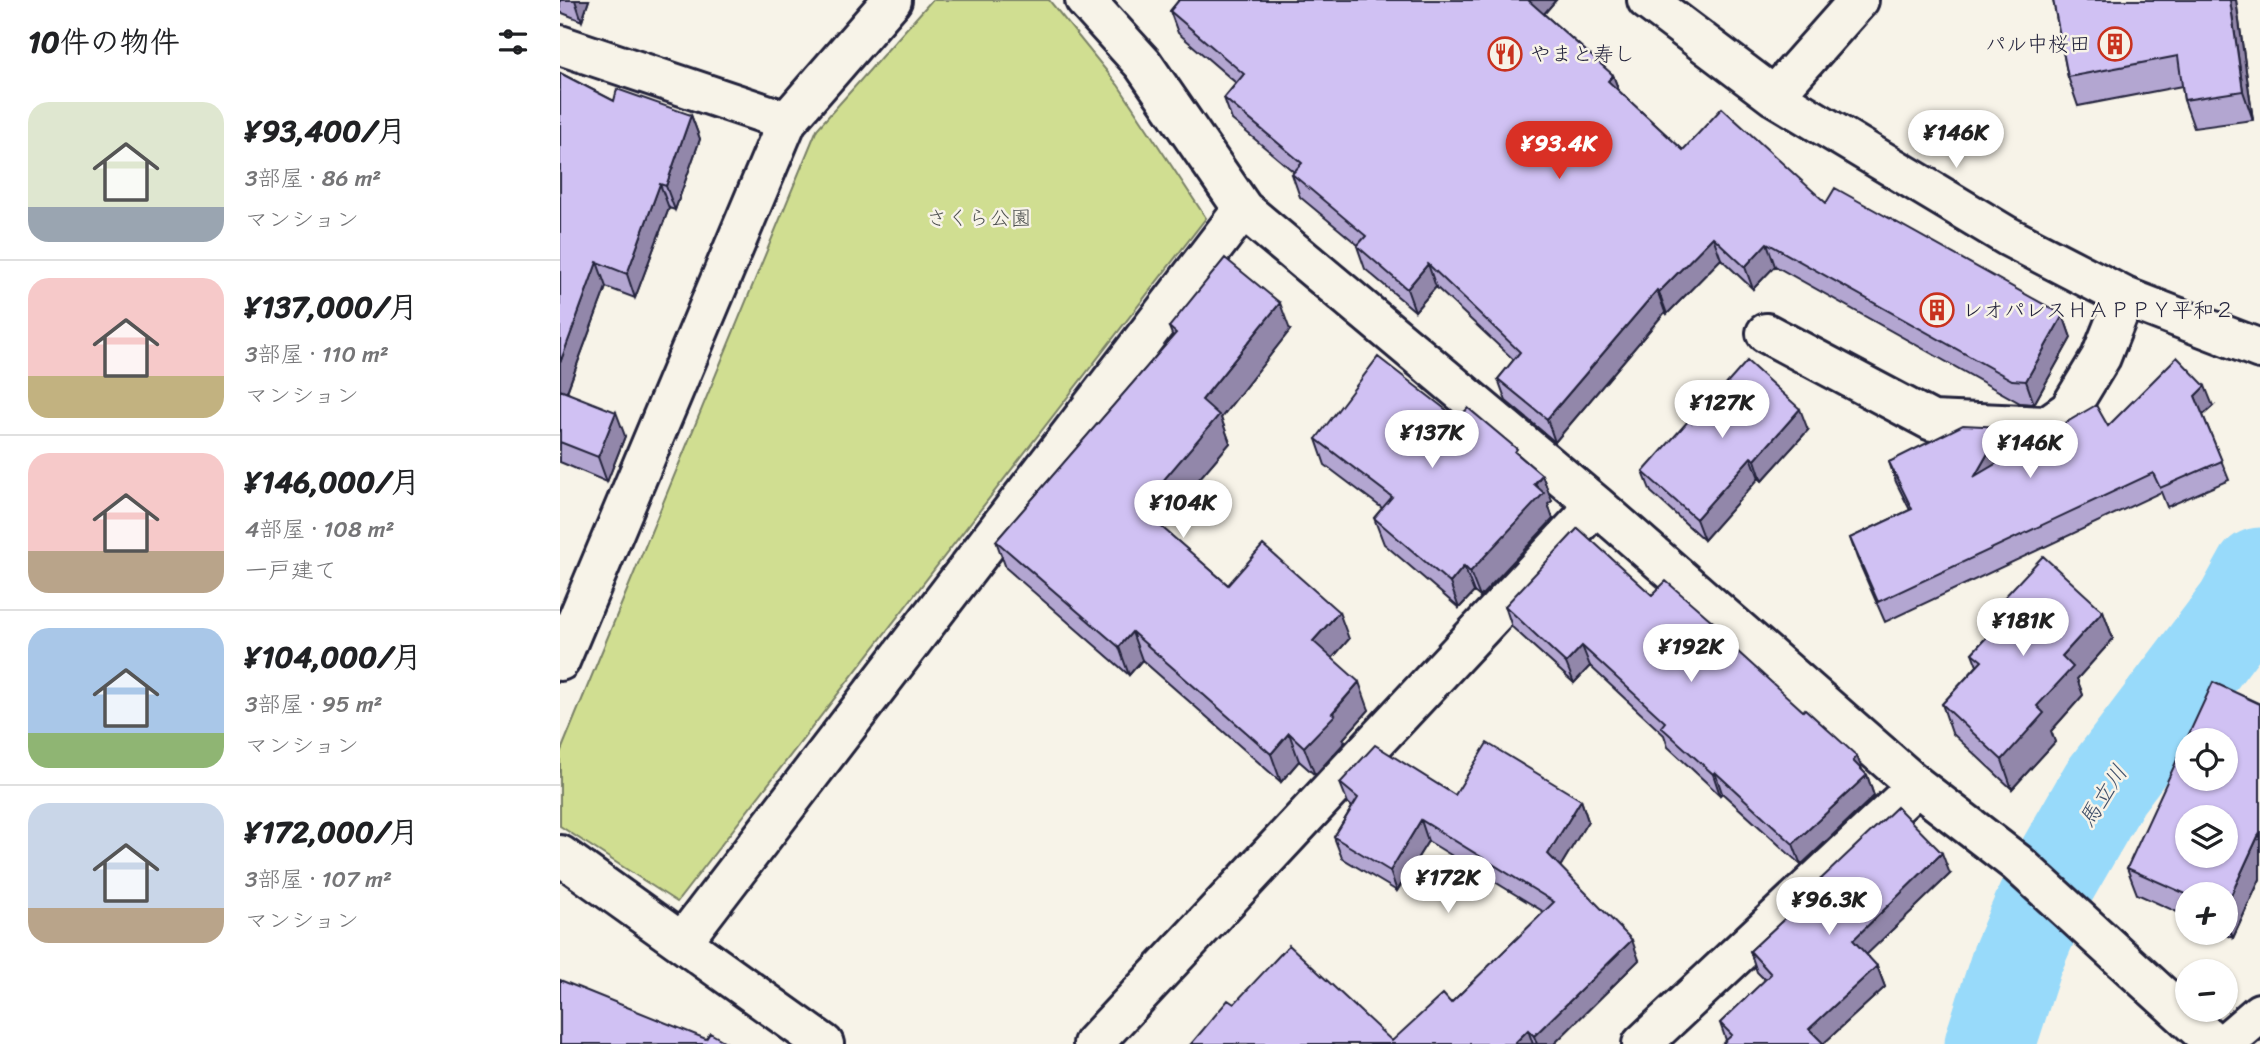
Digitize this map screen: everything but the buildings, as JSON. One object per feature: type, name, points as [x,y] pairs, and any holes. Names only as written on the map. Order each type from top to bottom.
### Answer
[{"type":"street","points":[[560,661],[787,121],[892,0]]},
{"type":"street","points":[[1085,0],[1143,64],[1242,209],[1596,505],[1917,786],[2020,866],[2215,1044]]},
{"type":"street","points":[[1647,0],[1774,96],[2007,236],[2124,297],[2260,349]]},
{"type":"street","points":[[1774,96],[1859,0]]},
{"type":"street","points":[[560,45],[787,121]]},
{"type":"street","points":[[682,942],[1242,209]]},
{"type":"street","points":[[1766,333],[1932,421],[2046,426],[2069,410],[2101,357],[2124,297]]},
{"type":"street","points":[[1093,1044],[1596,505]]},
{"type":"street","points":[[1642,1044],[1917,786]]},
{"type":"street","points":[[560,855],[824,1044]]},
{"type":"street","points":[[2224,1044],[2260,1013]]},
{"type":"green space","name":"さくら公園","points":[[932,0],[1049,0],[1118,85],[1206,218],[677,902],[560,826],[560,753],[817,129]]},
{"type":"waterway","name":"馬立川","points":[[1990,1044],[2017,960],[2051,881],[2105,787],[2240,609],[2260,573]]},
{"type":"place","name":"パル中桜田","points":[[2115,44]]},
{"type":"place","name":"やまと寿し","points":[[1505,54]]},
{"type":"place","name":"レオパレスＨＡＰＰＹ平和２","points":[[1937,310]]}]
